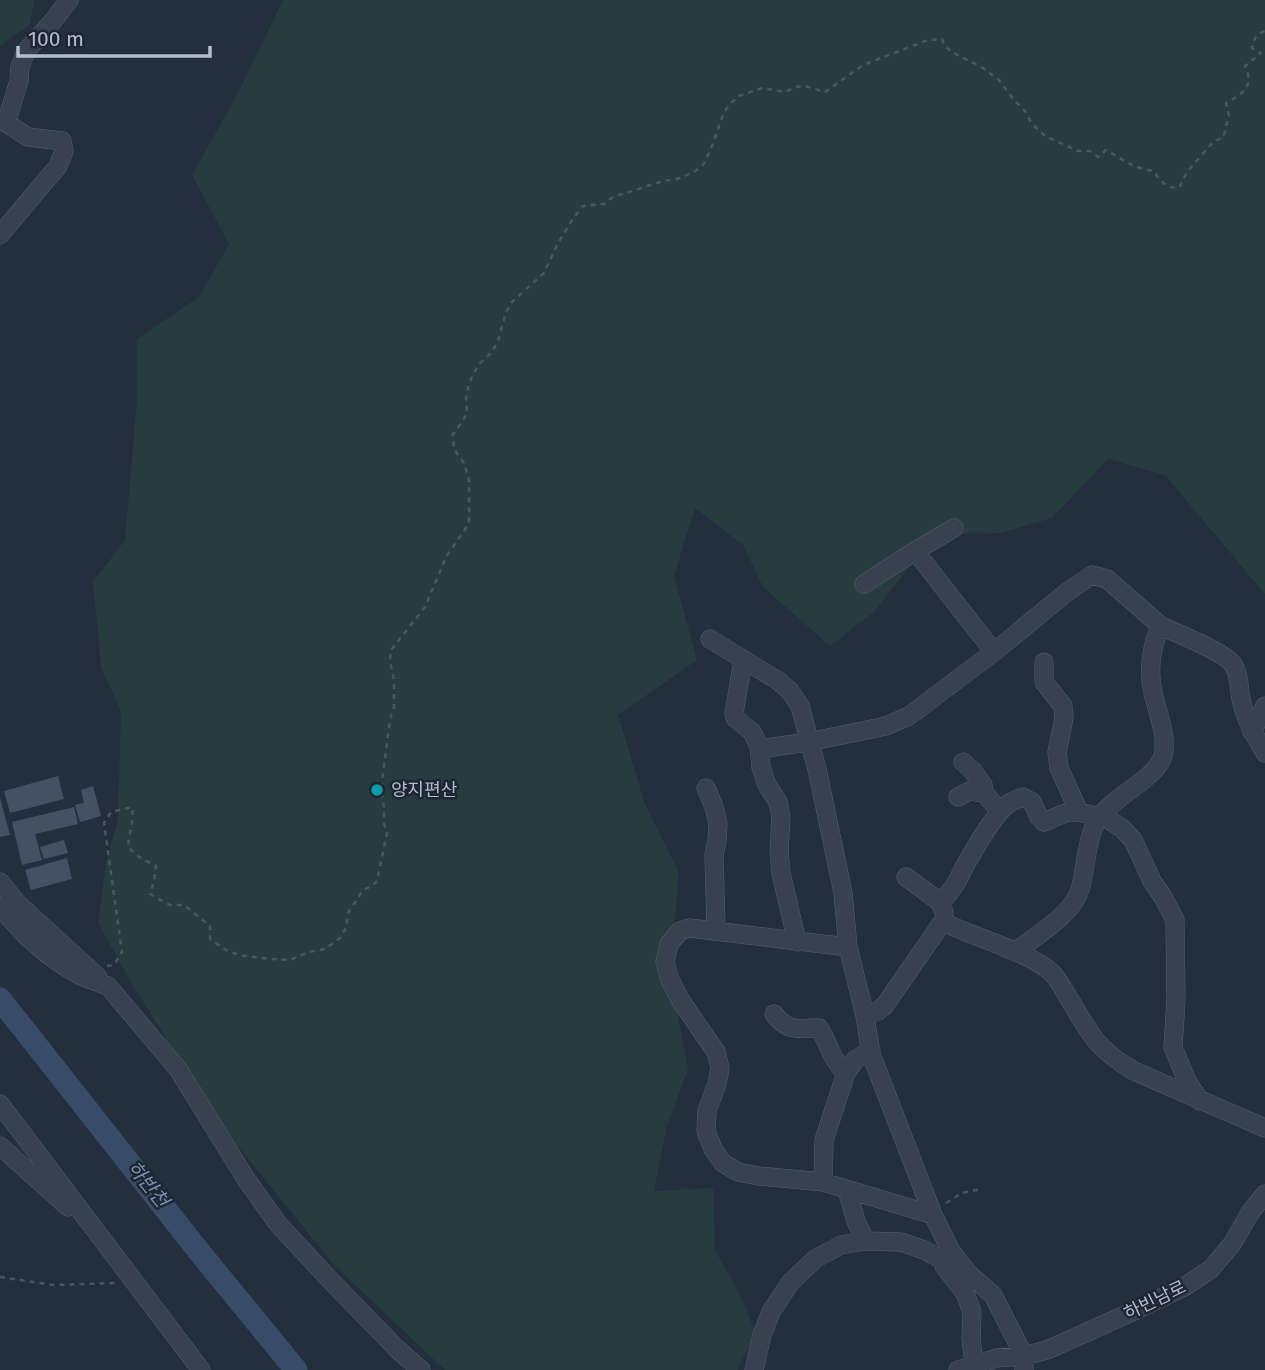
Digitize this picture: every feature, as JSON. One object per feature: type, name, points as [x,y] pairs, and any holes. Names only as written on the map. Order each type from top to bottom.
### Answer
[{"type":"street","points":[[0,236],[58,166],[64,151],[62,141],[28,137],[3,124],[19,81],[20,67],[26,51],[69,0]]},
{"type":"street","points":[[864,583],[954,528]]},
{"type":"street","points":[[915,551],[994,652]]},
{"type":"street","points":[[759,746],[766,748],[808,742],[886,726],[909,716],[1091,575],[1107,579],[1161,626],[1231,662],[1240,686],[1241,703],[1252,732],[1265,753]]},
{"type":"street","points":[[1014,952],[1074,903],[1081,887],[1098,818],[1155,769],[1163,756],[1163,736],[1150,667],[1161,626]]},
{"type":"street","points":[[710,639],[777,680],[790,691],[800,706],[817,769],[844,893],[848,947],[871,1050],[933,1215],[951,1251],[969,1274],[993,1295],[1024,1363]]},
{"type":"street","points":[[743,660],[734,713],[735,718],[752,732],[759,746],[761,767],[767,785],[778,802],[781,817],[781,873],[797,942]]},
{"type":"street","points":[[1044,662],[1044,682],[1063,706],[1064,718],[1057,752],[1059,768],[1079,812]]},
{"type":"street","points":[[1252,732],[1265,706]]},
{"type":"street","points":[[963,762],[983,785],[984,793],[1000,811]]},
{"type":"street","points":[[706,788],[718,824],[714,855],[716,930]]},
{"type":"street","points":[[958,797],[970,791],[984,793]]},
{"type":"street","points":[[940,902],[951,893],[1000,811],[1010,802],[1023,797],[1032,802],[1044,822],[1068,812],[1079,812],[1108,820],[1123,829],[1133,840],[1152,881],[1175,920],[1176,1000],[1173,1048],[1187,1081],[1200,1101]]},
{"type":"street","points":[[906,877],[940,902],[944,923]]},
{"type":"street","points":[[0,882],[16,903],[108,986],[178,1069],[246,1179],[278,1224],[398,1350],[421,1370]]},
{"type":"street","points":[[0,908],[55,960],[81,976],[108,986]]},
{"type":"street","points":[[865,1016],[885,1005],[944,923]]},
{"type":"street","points":[[944,923],[1046,968],[1055,976],[1101,1048],[1134,1071],[1265,1128]]},
{"type":"street","points":[[848,947],[689,928],[680,931],[669,944],[666,961],[670,980],[716,1052],[720,1068],[707,1111],[706,1131],[713,1149],[723,1163],[738,1172],[822,1182],[933,1215]]},
{"type":"street","points":[[774,1014],[787,1027],[799,1030],[819,1028],[827,1040],[832,1058],[846,1073]]},
{"type":"street","points":[[822,1182],[824,1140],[846,1073],[855,1060],[871,1050]]},
{"type":"street","points":[[0,1104],[201,1370]]},
{"type":"street","points":[[0,1146],[67,1206],[85,1217]]},
{"type":"street","points":[[847,1189],[865,1241]]},
{"type":"street","name":"하빈남로","points":[[966,1367],[997,1358],[1024,1363],[1184,1287],[1211,1269],[1232,1244],[1265,1194]]},
{"type":"street","points":[[754,1370],[762,1335],[771,1312],[790,1283],[815,1259],[841,1245],[865,1241],[901,1242],[935,1255],[969,1274]]},
{"type":"street","points":[[935,1255],[965,1293],[972,1312],[966,1367]]},
{"type":"path","points":[[90,970],[114,965],[122,952],[103,823],[111,812],[132,807],[128,847],[156,866],[150,894],[170,905],[184,905],[210,926],[210,940],[229,952],[289,960],[325,948],[341,938],[346,928],[348,913],[363,890],[377,881],[387,833],[381,790],[394,707],[391,650],[425,607],[443,564],[469,520],[469,480],[464,463],[454,449],[453,434],[467,412],[469,383],[479,365],[492,352],[512,302],[544,273],[561,238],[583,206],[604,204],[613,197],[694,172],[703,165],[711,149],[724,112],[739,96],[762,88],[785,92],[806,86],[825,92],[863,65],[928,40],[942,39],[952,52],[983,68],[999,80],[1025,111],[1032,124],[1045,136],[1077,151],[1090,151],[1098,157],[1106,150],[1128,164],[1154,171],[1158,179],[1171,188],[1179,188],[1187,172],[1214,141],[1223,138],[1229,116],[1226,103],[1241,95],[1248,86],[1249,75],[1245,66],[1261,53],[1252,48],[1254,38],[1265,31]]},
{"type":"path","points":[[933,1215],[945,1203],[962,1193],[981,1189]]},
{"type":"path","points":[[0,1277],[53,1285],[134,1283]]},
{"type":"green space","points":[[0,0],[34,0],[30,24],[0,46]]},
{"type":"green space","points":[[283,0],[1265,0],[1265,594],[1165,475],[1108,459],[1052,518],[1000,533],[955,534],[918,556],[874,612],[830,646],[763,587],[743,545],[695,508],[674,576],[697,660],[618,715],[645,804],[679,872],[674,931],[676,1005],[688,1069],[667,1126],[654,1191],[713,1188],[715,1250],[739,1293],[756,1333],[737,1370],[445,1370],[334,1265],[233,1140],[131,982],[98,923],[106,863],[118,820],[121,712],[101,667],[93,582],[125,540],[137,400],[137,339],[199,297],[229,244],[192,175],[237,95]]},
{"type":"building","points":[[58,776],[64,799],[10,813],[4,791]]},
{"type":"building","points":[[93,786],[101,816],[80,822],[75,805],[84,803],[81,790]]},
{"type":"building","points":[[0,798],[10,835],[0,837]]},
{"type":"building","points":[[74,807],[78,824],[35,834],[42,860],[22,865],[12,822]]},
{"type":"building","points":[[64,840],[68,853],[44,859],[40,847]]},
{"type":"building","points":[[67,858],[72,879],[31,890],[25,870]]},
{"type":"waterway","name":"하반천","points":[[0,999],[296,1370]]},
{"type":"place","name":"양지편산","points":[[377,790]]}]
